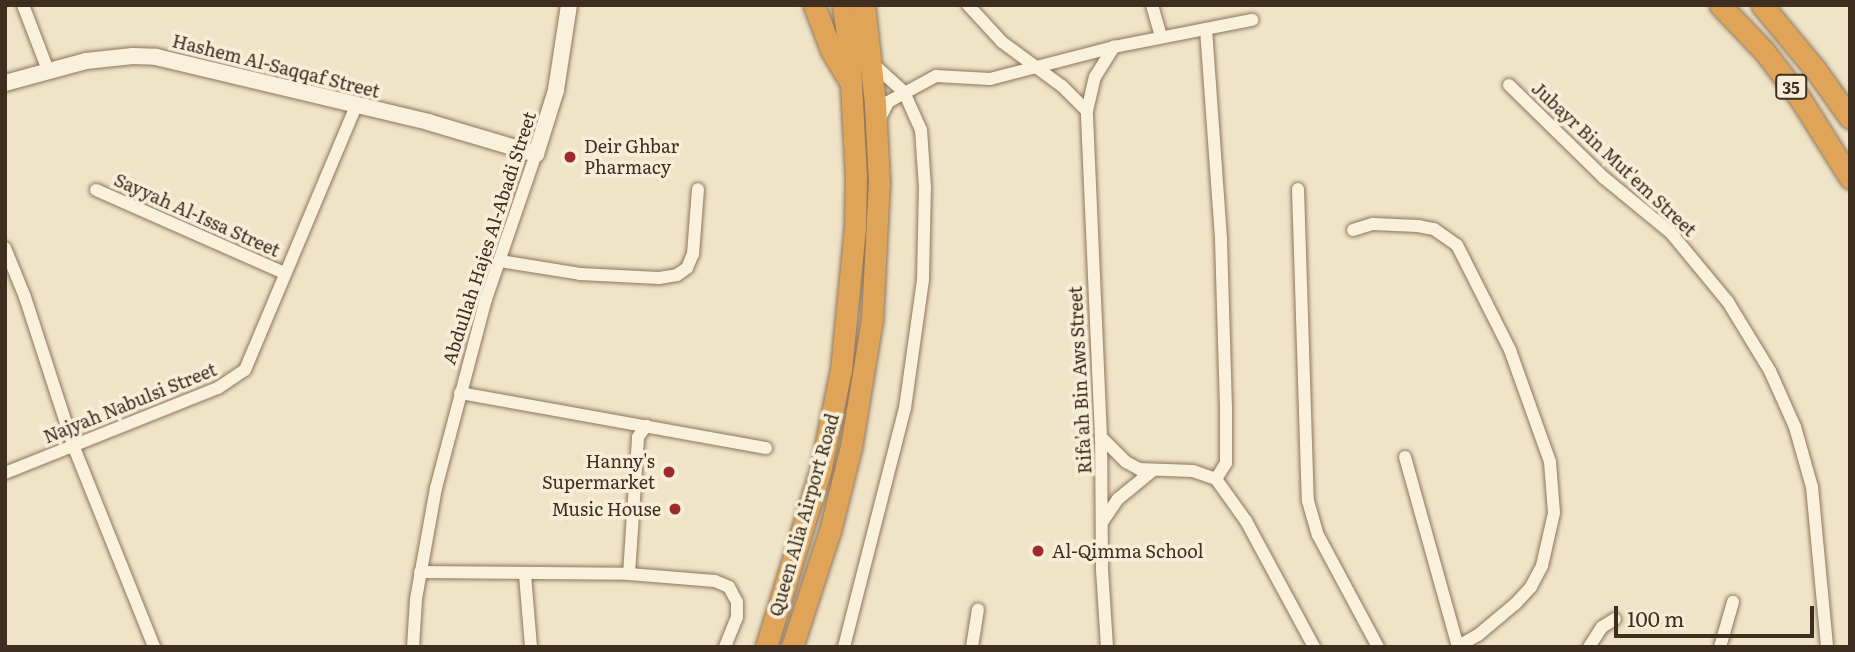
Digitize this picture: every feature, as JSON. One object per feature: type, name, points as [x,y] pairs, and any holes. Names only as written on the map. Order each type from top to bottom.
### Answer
[{"type":"highway","points":[[814,5],[831,50],[850,81]]},
{"type":"highway","name":"Queen Alia Airport Road","points":[[766,647],[820,472],[841,370],[855,228],[850,81],[843,5]]},
{"type":"highway","name":"Queen Alia Airport Road","points":[[792,647],[831,531],[863,378],[878,242],[876,124],[864,5]]},
{"type":"highway","name":"35","points":[[1720,5],[1763,51],[1799,97],[1850,178]]},
{"type":"highway","name":"35","points":[[1762,5],[1815,69],[1850,118]]},
{"type":"street","points":[[23,5],[48,70]]},
{"type":"street","name":"Abdullah Hajes Al-Abadi Street","points":[[413,647],[420,572],[436,488],[460,393],[556,90],[569,5]]},
{"type":"street","points":[[968,5],[1002,42],[1062,86],[1087,111]]},
{"type":"street","points":[[1152,5],[1161,37]]},
{"type":"street","points":[[876,124],[888,102],[943,75],[990,79],[1114,47],[1252,20]]},
{"type":"street","points":[[1206,29],[1220,226],[1226,408],[1226,463],[1216,479]]},
{"type":"street","name":"Rifa'ah Bin Aws Street","points":[[1107,647],[1087,111],[1095,77],[1114,47]]},
{"type":"street","name":"Hashem Al-Saqqaf Street","points":[[5,83],[48,70],[109,57],[156,57],[471,133],[536,154]]},
{"type":"street","points":[[845,647],[905,408],[920,312],[924,152],[920,122],[904,92],[871,62]]},
{"type":"street","name":"Jubayr Bin Mut'em Street","points":[[1509,85],[1603,177],[1671,233],[1728,302],[1770,371],[1795,427],[1812,487],[1827,647]]},
{"type":"street","name":"Najyah Nabulsi Street","points":[[5,473],[236,378],[252,356],[284,272],[356,106]]},
{"type":"street","points":[[500,261],[580,274],[659,278],[677,275],[687,268],[693,254],[698,188]]},
{"type":"street","points":[[1298,189],[1308,501],[1318,535],[1378,647]]},
{"type":"street","name":"Sayyah Al-Issa Street","points":[[96,190],[284,272]]},
{"type":"street","points":[[1353,230],[1388,223],[1434,229],[1448,236],[1461,252],[1501,330],[1537,419],[1555,487],[1550,542],[1531,587],[1494,623],[1458,646],[1405,457]]},
{"type":"street","points":[[5,248],[25,298],[73,445],[150,646]]},
{"type":"street","points":[[460,393],[766,448]]},
{"type":"street","points":[[629,574],[638,437],[646,426]]},
{"type":"street","points":[[1101,438],[1126,462],[1139,469],[1193,471],[1216,479],[1236,505],[1314,647]]},
{"type":"street","points":[[1102,521],[1118,499],[1152,471]]},
{"type":"street","points":[[420,572],[629,574],[715,581],[729,587],[735,595],[737,609],[725,647]]},
{"type":"street","points":[[525,575],[530,647]]},
{"type":"street","points":[[1720,647],[1733,602]]},
{"type":"street","points":[[972,647],[978,609]]},
{"type":"street","points":[[1589,647],[1602,627],[1615,619]]},
{"type":"place","name":"Deir Ghbar Pharmacy","points":[[570,157]]},
{"type":"place","name":"Hanny's Supermarket","points":[[669,472]]},
{"type":"place","name":"Music House","points":[[675,509]]},
{"type":"place","name":"Al-Qimma School","points":[[1038,551]]}]
